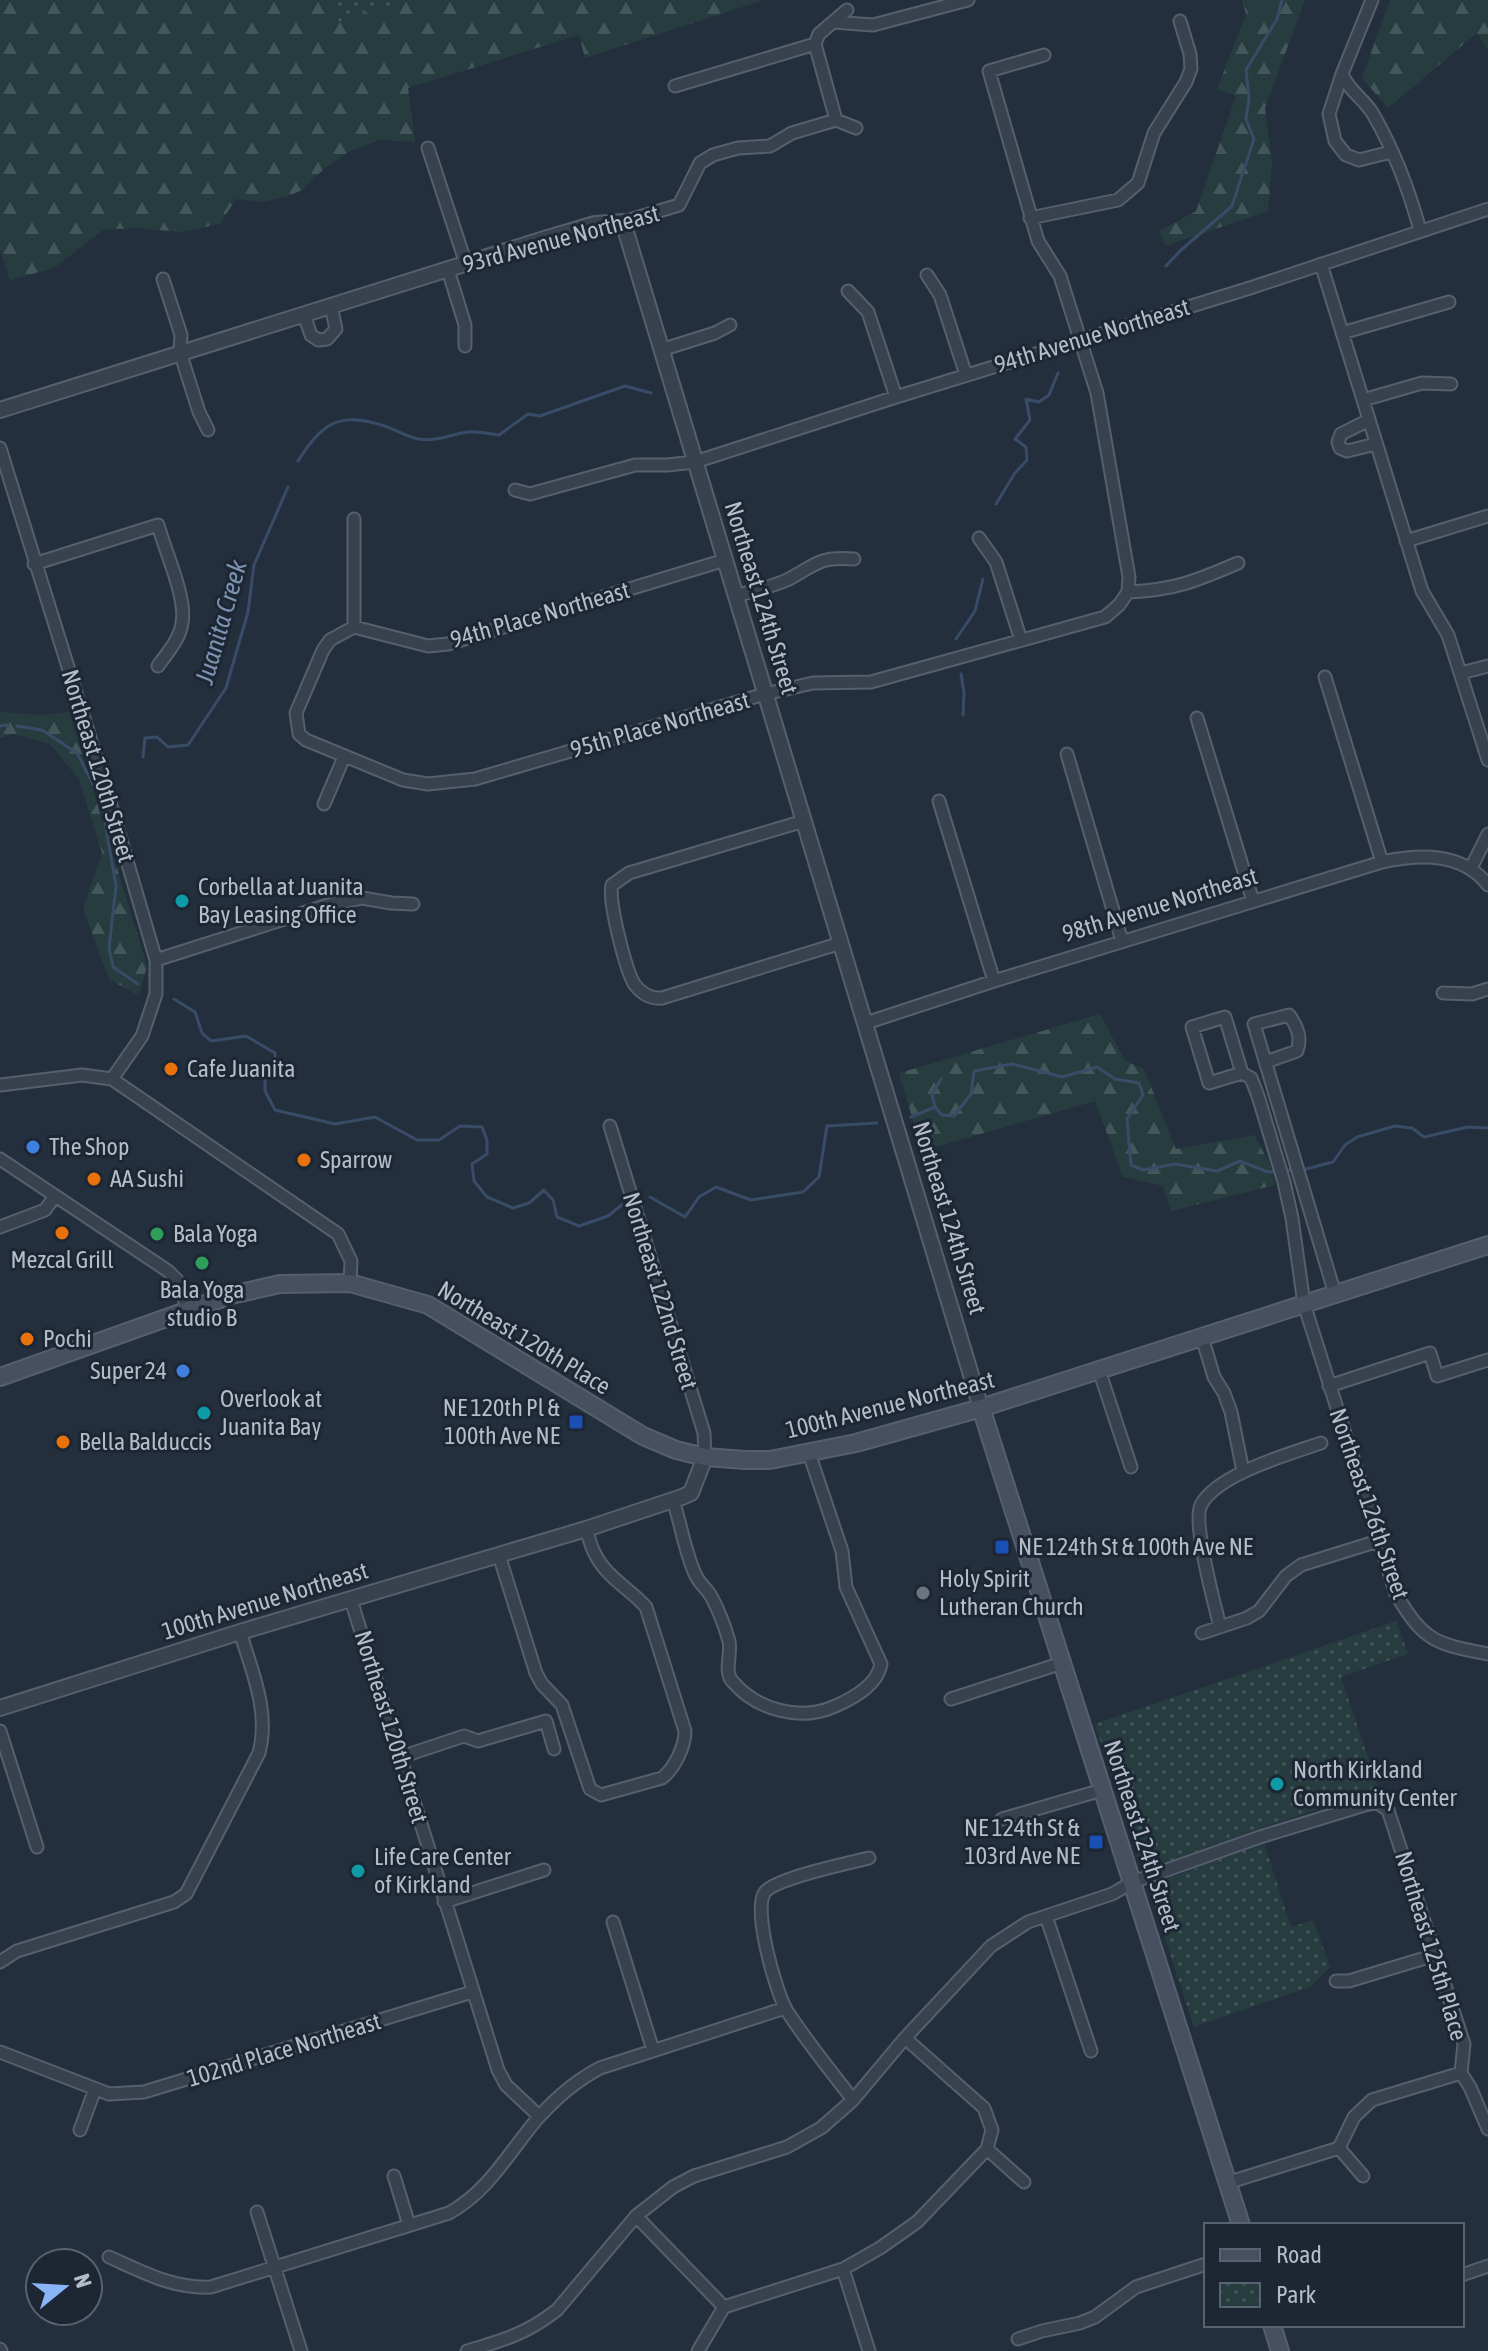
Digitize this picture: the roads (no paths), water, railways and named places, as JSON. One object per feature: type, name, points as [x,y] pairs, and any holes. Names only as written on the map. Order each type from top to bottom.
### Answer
[{"type":"main road","name":"100th Avenue Northeast","points":[[705,1457],[770,1460],[856,1443],[981,1408],[1488,1245]]},
{"type":"main road","points":[[0,1377],[231,1295],[280,1284],[350,1283]]},
{"type":"main road","name":"Northeast 120th Place","points":[[350,1283],[428,1305],[643,1436],[676,1450],[705,1457]]},
{"type":"main road","name":"Northeast 124th Street","points":[[981,1408],[1240,2223]]},
{"type":"main road","points":[[1273,2327],[1280,2351]]},
{"type":"street","points":[[833,22],[873,25],[968,0]]},
{"type":"street","points":[[1372,0],[1329,114],[1335,141],[1346,155],[1359,160],[1391,152]]},
{"type":"street","points":[[847,10],[819,34],[815,44],[836,120],[856,128]]},
{"type":"street","points":[[1030,218],[1118,200],[1138,183],[1154,133],[1191,69],[1180,21]]},
{"type":"street","points":[[675,86],[815,44]]},
{"type":"street","points":[[1044,55],[989,71],[1030,218],[1038,241],[1060,276],[1097,393],[1129,577],[1128,592],[1162,591],[1238,563]]},
{"type":"street","points":[[1342,74],[1345,83],[1365,102],[1374,116],[1408,186],[1420,230]]},
{"type":"street","name":"93rd Avenue Northeast","points":[[0,410],[595,224],[623,222],[679,205],[700,163],[713,155],[738,148],[770,146],[792,133],[836,120]]},
{"type":"street","points":[[428,148],[466,264]]},
{"type":"street","name":"94th Avenue Northeast","points":[[515,490],[530,494],[635,465],[695,462],[1250,288],[1488,209]]},
{"type":"street","name":"Northeast 124th Street","points":[[623,222],[981,1408]]},
{"type":"street","points":[[1321,264],[1422,591],[1448,635],[1488,760]]},
{"type":"street","points":[[448,270],[465,325],[465,346]]},
{"type":"street","points":[[927,275],[940,295],[966,375]]},
{"type":"street","points":[[163,279],[181,335],[180,352],[208,430]]},
{"type":"street","points":[[848,291],[868,312],[896,397]]},
{"type":"street","points":[[1342,333],[1449,302]]},
{"type":"street","points":[[304,315],[311,335],[318,340],[327,339],[334,334],[336,325],[331,306]]},
{"type":"street","points":[[661,350],[715,333],[730,325]]},
{"type":"street","points":[[1363,400],[1422,383],[1451,384]]},
{"type":"street","points":[[1369,420],[1341,434],[1338,445],[1347,451],[1376,444]]},
{"type":"street","name":"Northeast 120th Street","points":[[0,448],[156,960],[156,994],[142,1036],[112,1079]]},
{"type":"street","points":[[0,505],[15,501]]},
{"type":"street","points":[[1406,541],[1488,516]]},
{"type":"street","points":[[354,519],[354,627]]},
{"type":"street","points":[[34,564],[158,525],[182,605],[183,622],[177,639],[158,666]]},
{"type":"street","points":[[979,538],[996,562],[1021,640]]},
{"type":"street","points":[[736,596],[786,580],[810,565],[832,557],[854,559]]},
{"type":"street","name":"94th Place Northeast","points":[[354,627],[428,646],[448,644],[725,560]]},
{"type":"street","name":"95th Place Northeast","points":[[354,627],[330,640],[323,650],[296,713],[299,734],[344,757],[403,780],[448,784],[489,775],[765,694],[813,683],[871,682],[1105,617],[1128,592]]},
{"type":"street","points":[[1461,673],[1488,666]]},
{"type":"street","points":[[1325,677],[1382,862]]},
{"type":"street","points":[[1197,718],[1253,901]]},
{"type":"street","points":[[1067,754],[1122,941]]},
{"type":"street","points":[[324,804],[344,757]]},
{"type":"street","points":[[939,801],[994,981]]},
{"type":"street","points":[[804,821],[629,873],[612,885],[611,905],[633,982],[649,997],[662,998],[841,943]]},
{"type":"street","points":[[1488,834],[1471,868],[1488,885]]},
{"type":"street","name":"98th Avenue Northeast","points":[[866,1023],[1382,862],[1415,856],[1452,861],[1471,868]]},
{"type":"street","points":[[156,960],[328,905],[362,898],[413,904]]},
{"type":"street","points":[[1443,993],[1472,994],[1488,989]]},
{"type":"street","points":[[1266,1062],[1297,1051],[1300,1043],[1298,1032],[1289,1015],[1254,1024],[1335,1294]]},
{"type":"street","name":"Northeast 126th Street","points":[[1242,1073],[1209,1083],[1192,1027],[1225,1017],[1242,1073],[1251,1078],[1258,1096],[1292,1218],[1304,1304],[1396,1594],[1418,1627],[1436,1642],[1454,1649],[1488,1654]]},
{"type":"street","points":[[0,1085],[82,1075],[112,1079],[338,1234],[351,1261],[350,1283]]},
{"type":"street","name":"Northeast 122nd Street","points":[[610,1126],[704,1433],[705,1457]]},
{"type":"street","points":[[0,1159],[168,1271],[177,1280],[188,1309]]},
{"type":"street","points":[[0,1227],[45,1210],[55,1196]]},
{"type":"street","points":[[1202,1337],[1214,1377],[1231,1412],[1243,1471]]},
{"type":"street","points":[[1329,1386],[1430,1353],[1437,1376],[1488,1360]]},
{"type":"street","points":[[1099,1370],[1131,1467]]},
{"type":"street","points":[[1220,1627],[1200,1536],[1198,1514],[1206,1498],[1243,1471],[1321,1443]]},
{"type":"street","points":[[673,1500],[695,1574],[710,1594],[729,1641],[731,1656],[728,1670],[731,1681],[776,1709],[802,1714],[824,1711],[845,1703],[872,1683],[879,1675],[881,1664],[846,1587],[842,1551],[809,1453]]},
{"type":"street","name":"100th Avenue Northeast","points":[[0,1708],[673,1500],[691,1493],[705,1457]]},
{"type":"street","points":[[499,1555],[536,1673],[562,1705],[590,1789],[601,1795],[662,1778],[669,1773],[685,1741],[685,1731],[646,1607],[599,1562],[586,1529]]},
{"type":"street","points":[[1202,1633],[1259,1611],[1286,1576],[1301,1565],[1378,1541]]},
{"type":"street","name":"Northeast 120th Street","points":[[351,1600],[498,2070],[506,2085],[539,2116]]},
{"type":"street","points":[[0,1962],[17,1951],[174,1902],[186,1894],[259,1753],[264,1735],[263,1715],[240,1632]]},
{"type":"street","points":[[951,1699],[1062,1663]]},
{"type":"street","points":[[401,1757],[464,1736],[478,1741],[546,1721],[554,1749]]},
{"type":"street","points":[[0,1731],[37,1847]]},
{"type":"street","points":[[1002,1819],[1102,1790]]},
{"type":"street","name":"Northeast 125th Place","points":[[1133,1882],[1309,1821],[1368,1804],[1385,1806],[1464,2044],[1461,2073],[1488,2129]]},
{"type":"street","points":[[853,2100],[785,2008],[769,1955],[761,1901],[765,1892],[786,1880],[869,1858]]},
{"type":"street","points":[[444,1902],[544,1870]]},
{"type":"street","points":[[467,2351],[523,2334],[549,2316],[636,2216],[673,2187],[694,2176],[787,2147],[821,2128],[853,2100],[905,2038],[991,1946],[1028,1922],[1112,1894],[1133,1882]]},
{"type":"street","points":[[1046,1916],[1091,2051]]},
{"type":"street","points":[[613,1922],[653,2050]]},
{"type":"street","points":[[1336,1981],[1349,1981],[1435,1955]]},
{"type":"street","name":"102nd Place Northeast","points":[[0,2052],[109,2094],[126,2094],[157,2089],[472,1992]]},
{"type":"street","points":[[109,2257],[173,2284],[190,2288],[211,2287],[449,2213],[480,2192],[539,2116],[583,2077],[600,2068],[785,2008]]},
{"type":"street","points":[[698,2351],[724,2307],[843,2269],[880,2248],[917,2222],[987,2149],[992,2130],[984,2108],[905,2038]]},
{"type":"street","points":[[1227,2183],[1339,2148],[1354,2117],[1372,2100],[1461,2073]]},
{"type":"street","points":[[80,2130],[95,2089]]},
{"type":"street","points":[[1339,2148],[1363,2176]]},
{"type":"street","points":[[987,2149],[1024,2182]]},
{"type":"street","points":[[394,2176],[409,2225]]},
{"type":"street","points":[[257,2212],[301,2351]]},
{"type":"street","points":[[636,2216],[724,2307]]},
{"type":"street","points":[[1018,2339],[1080,2323],[1095,2317],[1136,2287],[1204,2265]]},
{"type":"street","points":[[1464,2274],[1488,2266]]},
{"type":"street","points":[[843,2269],[869,2351]]},
{"type":"waterway","points":[[1166,266],[1232,206],[1254,139],[1246,119],[1249,98],[1246,70],[1277,19],[1282,0]]},
{"type":"waterway","points":[[996,504],[1027,460],[1026,447],[1015,439],[1030,420],[1026,399],[1039,402],[1049,395],[1058,373]]},
{"type":"waterway","name":"Juanita Creek","points":[[298,461],[317,436],[336,422],[359,420],[426,440],[472,432],[499,435],[528,414],[540,416],[625,386],[651,393]]},
{"type":"waterway","name":"Juanita Creek","points":[[143,757],[145,738],[157,737],[168,747],[188,745],[226,688],[248,612],[254,565],[288,487]]},
{"type":"waterway","points":[[956,639],[975,611],[983,579]]},
{"type":"waterway","points":[[961,674],[963,715]]},
{"type":"waterway","name":"Juanita Creek","points":[[0,726],[7,725]]},
{"type":"waterway","name":"Juanita Creek","points":[[17,726],[42,730],[77,753],[95,788]]},
{"type":"waterway","name":"Juanita Creek","points":[[103,810],[116,886],[109,948],[113,967],[138,984]]},
{"type":"waterway","name":"Juanita Creek","points":[[174,999],[195,1012],[202,1033],[211,1041],[246,1036],[275,1053],[275,1066],[265,1075],[265,1091],[275,1110],[335,1124],[375,1117],[417,1140],[439,1140],[460,1126],[482,1127],[487,1140],[487,1154],[472,1164],[474,1181],[487,1197],[513,1208],[529,1203],[544,1190],[553,1200],[557,1217],[579,1226],[608,1216],[623,1204]]},
{"type":"waterway","name":"Juanita Creek","points":[[911,1117],[935,1107],[942,1115],[954,1116],[971,1094],[974,1071],[1012,1064],[1062,1077],[1097,1067],[1115,1079],[1139,1083],[1143,1095],[1127,1119],[1131,1165],[1143,1170],[1175,1164],[1217,1171],[1240,1161],[1268,1172],[1295,1170]]},
{"type":"waterway","points":[[935,1107],[932,1094],[941,1079]]},
{"type":"waterway","name":"Juanita Creek","points":[[650,1197],[685,1217],[699,1197],[716,1187],[751,1200],[803,1192],[819,1177],[827,1126],[877,1123]]},
{"type":"waterway","name":"Juanita Creek","points":[[1302,1170],[1333,1162],[1345,1145],[1357,1137],[1395,1126],[1412,1128],[1424,1137],[1468,1127],[1488,1128]]},
{"type":"place","name":"Corbella at Juanita Bay Leasing Office","points":[[182,901]]},
{"type":"place","name":"Cafe Juanita","points":[[171,1069]]},
{"type":"place","name":"The Shop","points":[[33,1147]]},
{"type":"place","name":"Sparrow","points":[[304,1160]]},
{"type":"place","name":"AA Sushi","points":[[94,1179]]},
{"type":"place","name":"Mezcal Grill","points":[[62,1233]]},
{"type":"place","name":"Bala Yoga","points":[[157,1234]]},
{"type":"place","name":"Bala Yoga studio B","points":[[202,1263]]},
{"type":"place","name":"Pochi","points":[[27,1339]]},
{"type":"place","name":"Super 24","points":[[183,1371]]},
{"type":"place","name":"Overlook at Juanita Bay","points":[[204,1413]]},
{"type":"place","name":"NE 120th Pl & 100th Ave NE","points":[[576,1422]]},
{"type":"place","name":"Bella Balduccis","points":[[63,1442]]},
{"type":"place","name":"NE 124th St & 100th Ave NE","points":[[1002,1547]]},
{"type":"place","name":"Holy Spirit Lutheran Church","points":[[923,1593]]},
{"type":"place","name":"North Kirkland Community Center","points":[[1277,1784]]},
{"type":"place","name":"NE 124th St & 103rd Ave NE","points":[[1096,1842]]},
{"type":"place","name":"Life Care Center of Kirkland","points":[[358,1871]]}]
